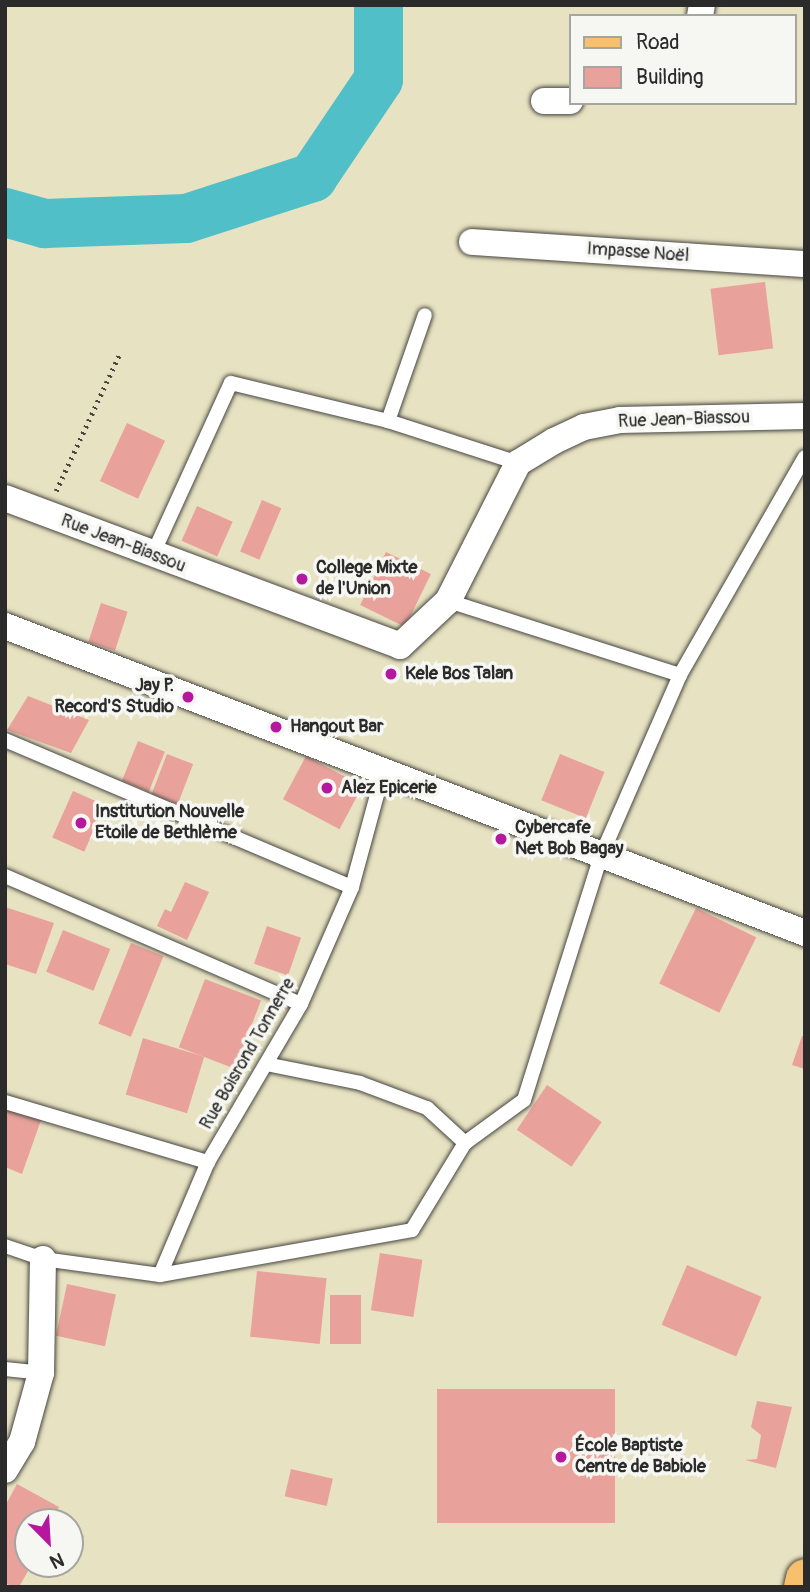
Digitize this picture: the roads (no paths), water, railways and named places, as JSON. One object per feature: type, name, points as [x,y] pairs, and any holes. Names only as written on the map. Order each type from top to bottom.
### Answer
[{"type":"main road","points":[[803,1587],[805,1578]]},
{"type":"street","points":[[544,101],[568,101]]},
{"type":"street","name":"Impasse Noël","points":[[472,242],[805,264]]},
{"type":"street","name":"Rue Jean-Biassou","points":[[518,463],[584,427],[620,419],[805,416]]},
{"type":"street","points":[[448,601],[518,463]]},
{"type":"street","name":"Rue Jean-Biassou","points":[[5,498],[152,556],[400,646],[448,601]]},
{"type":"street","points":[[5,626],[384,769],[601,856],[805,933]]},
{"type":"street","points":[[5,1470],[22,1442],[41,1373],[43,1259]]},
{"type":"lane","points":[[388,421],[425,315]]},
{"type":"lane","points":[[152,556],[231,383],[388,421],[518,463]]},
{"type":"lane","points":[[5,1246],[43,1259],[160,1275],[412,1230],[465,1143],[524,1100],[601,856],[680,675],[805,457]]},
{"type":"lane","points":[[448,601],[680,675]]},
{"type":"lane","points":[[5,740],[352,887]]},
{"type":"lane","name":"Rue Boisrond Tonnerre","points":[[160,1275],[208,1162],[301,1004],[352,887],[384,769]]},
{"type":"lane","points":[[5,876],[301,1004]]},
{"type":"lane","points":[[266,1064],[359,1083],[427,1108],[465,1143]]},
{"type":"lane","points":[[5,1102],[208,1162]]},
{"type":"lane","points":[[5,1369],[41,1373]]},
{"type":"waterway","points":[[5,212],[44,223],[186,218],[312,177],[378,79],[378,5]]},
{"type":"place","name":"College Mixte de l'Union","points":[[302,579]]},
{"type":"place","name":"Kele Bos Talan","points":[[391,674]]},
{"type":"place","name":"Jay P. Record'S Studio","points":[[188,697]]},
{"type":"place","name":"Hangout Bar","points":[[276,727]]},
{"type":"place","name":"Alez Epicerie","points":[[327,788]]},
{"type":"place","name":"Institution Nouvelle Etoile de Bethlème","points":[[81,823]]},
{"type":"place","name":"Cybercafe Net Bob Bagay","points":[[501,839]]},
{"type":"place","name":"École Baptiste Centre de Babiole","points":[[561,1457]]}]
